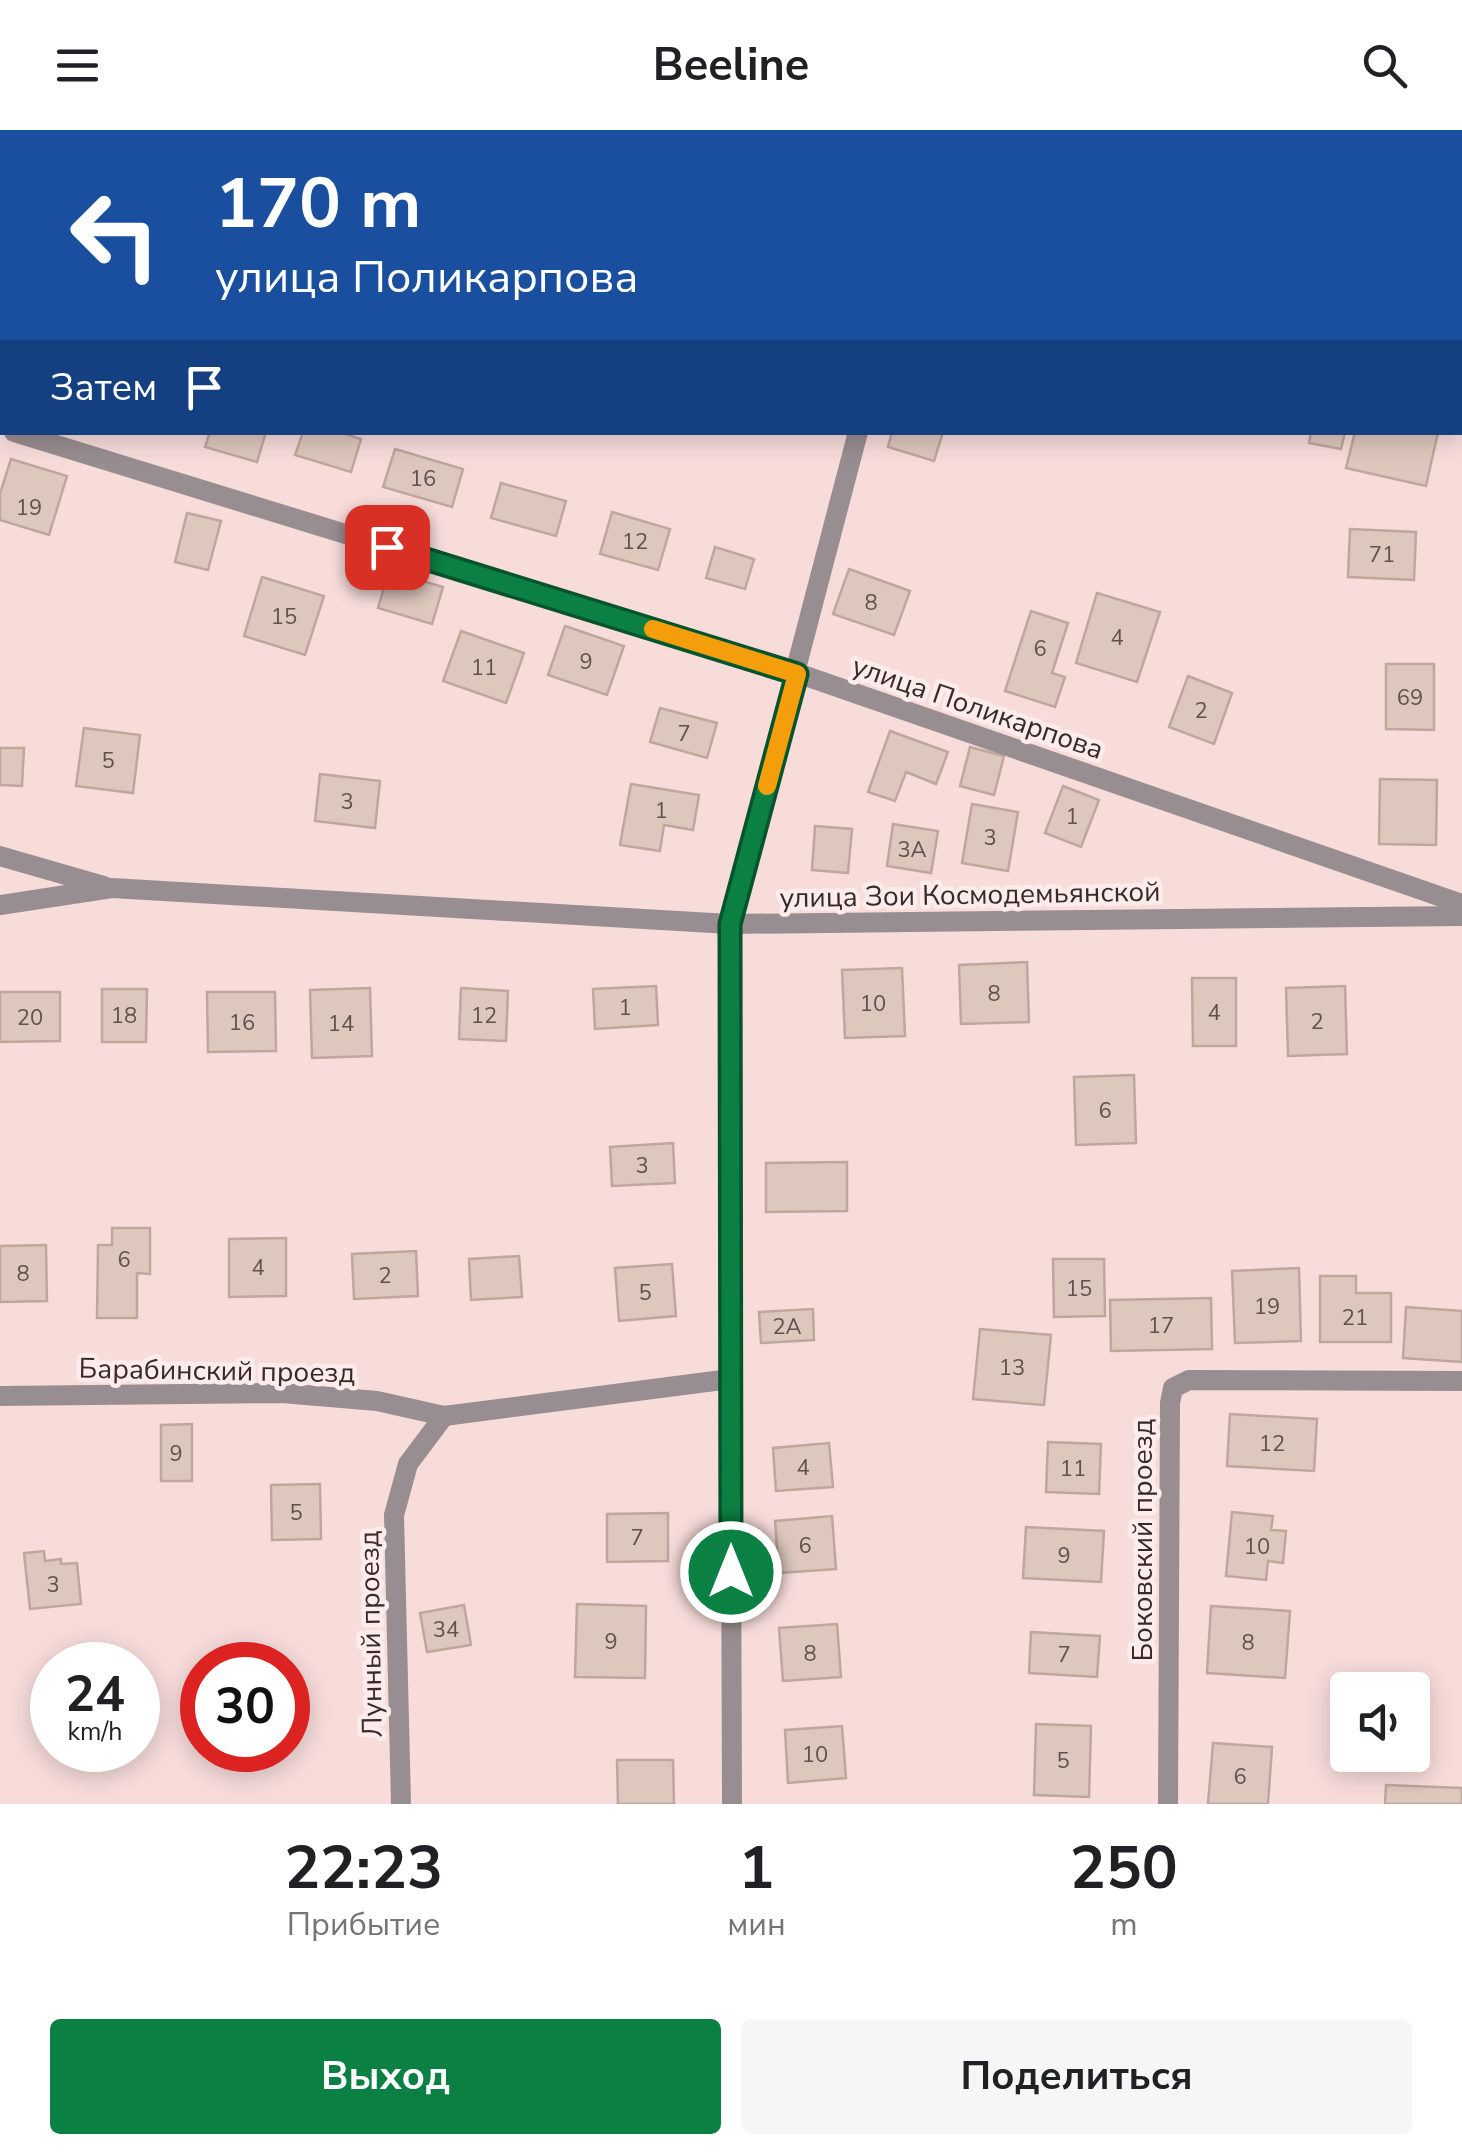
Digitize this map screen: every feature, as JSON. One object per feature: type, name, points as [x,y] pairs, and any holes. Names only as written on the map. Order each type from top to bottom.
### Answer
[{"type":"street","name":"улица Поликарпова","points":[[24,435],[797,674],[1462,904]]},
{"type":"street","points":[[732,1804],[730,924],[857,435]]},
{"type":"street","points":[[0,856],[112,888]]},
{"type":"street","name":"улица Зои Космодемьянской","points":[[0,905],[112,888],[730,924],[1462,916]]},
{"type":"street","name":"Барабинский проезд","points":[[0,1396],[282,1392],[377,1401],[444,1416],[730,1379]]},
{"type":"street","name":"Боковский проезд","points":[[1168,1804],[1172,1388],[1189,1380],[1462,1382]]},
{"type":"street","name":"Лунный проезд","points":[[401,1804],[394,1515],[408,1464],[444,1416]]},
{"type":"building","points":[[209,435],[265,435],[257,462],[205,447]]},
{"type":"building","points":[[302,435],[348,435],[361,439],[351,472],[295,455]]},
{"type":"building","points":[[891,435],[942,435],[934,461],[888,447]]},
{"type":"building","points":[[1310,435],[1344,435],[1341,449],[1309,443]]},
{"type":"building","points":[[1354,435],[1437,435],[1426,486],[1346,468]]},
{"type":"building","points":[[395,449],[463,469],[452,507],[383,487]]},
{"type":"building","points":[[11,459],[67,476],[49,535],[0,520],[0,494]]},
{"type":"building","points":[[501,483],[566,501],[556,536],[491,518]]},
{"type":"building","points":[[612,512],[670,529],[658,570],[600,554]]},
{"type":"building","points":[[187,513],[221,521],[208,570],[175,562]]},
{"type":"building","points":[[1350,529],[1416,532],[1414,580],[1348,577]]},
{"type":"building","points":[[715,547],[754,559],[745,589],[706,578]]},
{"type":"building","points":[[849,569],[910,591],[894,635],[833,614]]},
{"type":"building","points":[[389,571],[443,587],[432,624],[378,608]]},
{"type":"building","points":[[262,577],[324,596],[305,655],[244,636]]},
{"type":"building","points":[[1097,593],[1160,612],[1137,682],[1076,663]]},
{"type":"building","points":[[1031,611],[1068,623],[1052,673],[1065,677],[1055,707],[1005,691]]},
{"type":"building","points":[[565,626],[624,646],[607,695],[548,675]]},
{"type":"building","points":[[461,631],[524,653],[506,703],[443,681]]},
{"type":"building","points":[[1386,664],[1434,664],[1434,730],[1386,729]]},
{"type":"building","points":[[1188,676],[1232,693],[1214,744],[1169,727]]},
{"type":"building","points":[[660,708],[717,723],[707,758],[650,742]]},
{"type":"building","points":[[84,728],[140,735],[133,793],[76,786]]},
{"type":"building","points":[[890,731],[948,752],[936,784],[906,772],[895,801],[868,792]]},
{"type":"building","points":[[970,747],[1004,756],[994,795],[960,786]]},
{"type":"building","points":[[0,748],[24,748],[22,786],[0,785]]},
{"type":"building","points":[[320,774],[380,781],[375,828],[315,821]]},
{"type":"building","points":[[1380,779],[1437,780],[1436,845],[1379,844]]},
{"type":"building","points":[[631,784],[699,795],[693,830],[664,825],[660,851],[620,845]]},
{"type":"building","points":[[1063,786],[1099,800],[1081,847],[1045,833]]},
{"type":"building","points":[[972,804],[1018,812],[1008,871],[962,863]]},
{"type":"building","points":[[893,824],[938,831],[931,873],[887,866]]},
{"type":"building","points":[[815,826],[852,829],[848,873],[812,870]]},
{"type":"building","points":[[1027,962],[1029,1022],[961,1024],[959,965]]},
{"type":"building","points":[[902,968],[905,1036],[845,1038],[842,970]]},
{"type":"building","points":[[1192,978],[1236,978],[1236,1046],[1193,1046]]},
{"type":"building","points":[[656,986],[658,1025],[595,1029],[593,989]]},
{"type":"building","points":[[1345,986],[1347,1054],[1288,1056],[1286,988]]},
{"type":"building","points":[[370,988],[372,1056],[312,1058],[310,990]]},
{"type":"building","points":[[461,988],[508,991],[506,1041],[459,1039]]},
{"type":"building","points":[[102,989],[147,989],[146,1042],[102,1042]]},
{"type":"building","points":[[0,992],[60,992],[60,1041],[0,1042]]},
{"type":"building","points":[[207,992],[275,992],[276,1051],[208,1052]]},
{"type":"building","points":[[1134,1075],[1136,1143],[1076,1145],[1074,1077]]},
{"type":"building","points":[[673,1143],[675,1183],[612,1186],[610,1147]]},
{"type":"building","points":[[847,1162],[847,1211],[766,1212],[766,1163]]},
{"type":"building","points":[[112,1228],[150,1228],[150,1274],[137,1273],[137,1318],[97,1318],[98,1245],[112,1245]]},
{"type":"building","points":[[286,1238],[286,1296],[229,1297],[229,1239]]},
{"type":"building","points":[[46,1245],[47,1301],[0,1302],[0,1246]]},
{"type":"building","points":[[416,1251],[418,1296],[354,1299],[352,1254]]},
{"type":"building","points":[[519,1256],[522,1297],[471,1300],[469,1259]]},
{"type":"building","points":[[1053,1259],[1104,1259],[1105,1316],[1054,1317]]},
{"type":"building","points":[[672,1264],[676,1316],[619,1321],[615,1268]]},
{"type":"building","points":[[1299,1268],[1301,1341],[1235,1343],[1232,1271]]},
{"type":"building","points":[[1320,1276],[1356,1276],[1356,1293],[1391,1293],[1391,1342],[1320,1342]]},
{"type":"building","points":[[1211,1298],[1212,1349],[1111,1351],[1110,1300]]},
{"type":"building","points":[[1406,1307],[1462,1311],[1462,1362],[1403,1358]]},
{"type":"building","points":[[813,1309],[814,1340],[761,1343],[759,1312]]},
{"type":"building","points":[[980,1329],[1051,1335],[1044,1405],[973,1399]]},
{"type":"building","points":[[1230,1414],[1317,1419],[1314,1471],[1227,1466]]},
{"type":"building","points":[[192,1424],[192,1481],[161,1481],[161,1425]]},
{"type":"building","points":[[1048,1442],[1101,1444],[1099,1494],[1046,1492]]},
{"type":"building","points":[[829,1443],[833,1487],[776,1491],[773,1448]]},
{"type":"building","points":[[320,1484],[321,1539],[272,1540],[271,1485]]},
{"type":"building","points":[[1232,1512],[1273,1516],[1271,1530],[1286,1531],[1283,1563],[1268,1561],[1266,1580],[1226,1576]]},
{"type":"building","points":[[668,1513],[668,1561],[607,1562],[607,1514]]},
{"type":"building","points":[[832,1516],[836,1569],[779,1573],[775,1521]]},
{"type":"building","points":[[1026,1527],[1104,1531],[1101,1582],[1023,1578]]},
{"type":"building","points":[[44,1551],[45,1561],[77,1563],[81,1604],[30,1609],[24,1553]]},
{"type":"building","points":[[577,1604],[646,1606],[645,1678],[575,1677]]},
{"type":"building","points":[[464,1605],[471,1645],[427,1652],[420,1613]]},
{"type":"building","points":[[1211,1606],[1290,1611],[1285,1678],[1207,1673]]},
{"type":"building","points":[[837,1624],[841,1677],[783,1681],[779,1628]]},
{"type":"building","points":[[1031,1632],[1100,1636],[1097,1677],[1029,1673]]},
{"type":"building","points":[[1036,1724],[1091,1726],[1089,1797],[1034,1795]]},
{"type":"building","points":[[842,1726],[846,1778],[788,1783],[785,1730]]},
{"type":"building","points":[[1213,1743],[1272,1747],[1268,1804],[1208,1804]]},
{"type":"building","points":[[617,1760],[673,1760],[674,1804],[618,1804]]},
{"type":"building","points":[[1386,1785],[1462,1788],[1462,1804],[1385,1804]]},
{"type":"slow traffic","points":[[653,629],[797,674],[767,786]]},
{"type":"route","points":[[387,547],[797,674],[730,924],[731,1572]]}]
